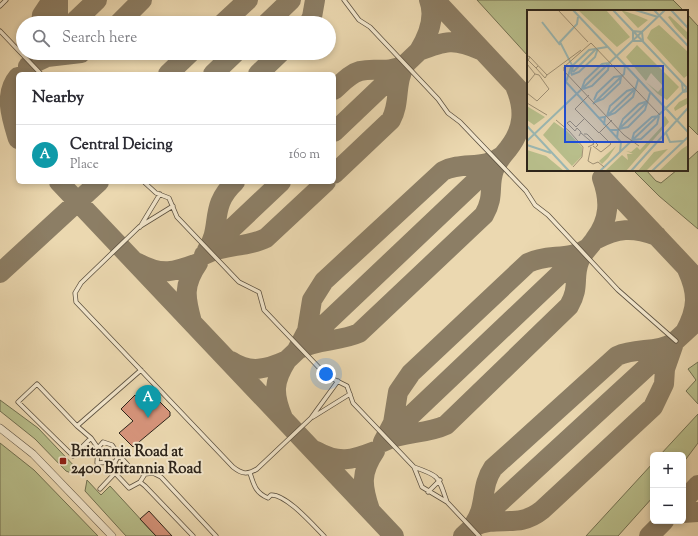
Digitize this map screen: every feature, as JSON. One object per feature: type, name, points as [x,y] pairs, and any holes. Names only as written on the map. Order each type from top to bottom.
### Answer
[{"type":"street","points":[[2,431],[33,454],[112,536]]},
{"type":"lane","points":[[0,6],[6,0]]},
{"type":"lane","points":[[344,0],[359,20],[370,27],[438,99],[448,113],[460,122],[526,191],[535,205],[548,215],[618,290],[676,341]]},
{"type":"lane","points":[[0,31],[16,48]]},
{"type":"lane","points":[[28,60],[39,72]]},
{"type":"lane","points":[[146,184],[150,189],[169,198],[177,217],[193,234],[239,282],[258,292],[264,310],[327,376],[347,386],[353,403],[414,467],[422,487],[428,492],[447,502],[479,536]]},
{"type":"lane","points":[[139,228],[160,194]]},
{"type":"lane","points":[[173,206],[139,228],[81,284],[77,288],[75,297],[76,302],[233,467],[242,472],[250,473],[256,469],[311,418],[338,381]]},
{"type":"lane","points":[[77,426],[141,370]]},
{"type":"lane","points":[[90,438],[73,456],[18,402],[37,384],[90,438],[98,448]]},
{"type":"lane","points":[[311,418],[350,394]]},
{"type":"lane","points":[[115,462],[97,462],[98,448],[100,444],[107,442],[112,445],[118,455],[132,470],[144,474],[153,473],[161,477],[216,536]]},
{"type":"lane","points":[[100,489],[115,473],[115,462],[118,455]]},
{"type":"lane","points":[[414,467],[433,473],[440,480],[447,502]]},
{"type":"lane","points":[[115,473],[130,488],[140,482],[144,474]]},
{"type":"lane","points":[[250,473],[255,490],[268,498],[271,494],[277,494],[296,509],[324,536]]},
{"type":"lane","points":[[428,492],[440,480]]},
{"type":"lane","points":[[140,482],[193,536]]},
{"type":"green space","points":[[477,0],[673,0],[683,10],[527,10],[527,55]]},
{"type":"green space","points":[[688,15],[698,26],[698,135],[688,125]]},
{"type":"green space","points":[[698,151],[698,229],[659,196],[634,171],[647,171],[656,181],[661,183],[676,171],[688,171],[688,160]]},
{"type":"green space","points":[[698,362],[698,404],[686,391],[696,380],[688,369]]},
{"type":"green space","points":[[0,400],[38,428],[79,471],[71,473],[66,471],[35,439],[0,411]]},
{"type":"green space","points":[[698,414],[698,443],[686,459],[686,452],[663,452]]},
{"type":"green space","points":[[0,443],[34,470],[98,536],[0,536]]},
{"type":"green space","points":[[650,466],[650,500],[618,536],[586,536]]},
{"type":"green space","points":[[87,480],[101,495],[110,486],[156,536],[126,536],[85,491]]},
{"type":"building","points":[[145,389],[170,412],[170,416],[133,447],[119,433],[133,421],[121,409],[135,395],[137,397]]},
{"type":"building","points":[[149,511],[172,536],[156,536],[140,519]]},
{"type":"taxiway","points":[[42,16],[52,0]]},
{"type":"taxiway","points":[[58,0],[58,16]]},
{"type":"taxiway","points":[[80,16],[97,0]]},
{"type":"taxiway","points":[[126,16],[142,0]]},
{"type":"taxiway","points":[[231,16],[248,0]]},
{"type":"taxiway","points":[[274,16],[291,0]]},
{"type":"taxiway","points":[[312,16],[315,0]]},
{"type":"taxiway","points":[[336,130],[419,51],[430,27],[432,13],[429,0]]},
{"type":"taxiway","points":[[435,0],[524,95]]},
{"type":"taxiway","points":[[419,51],[450,42],[456,42],[480,50]]},
{"type":"taxiway","points":[[28,66],[41,60]]},
{"type":"taxiway","points":[[170,72],[183,60]]},
{"type":"taxiway","points":[[215,72],[228,60]]},
{"type":"taxiway","points":[[260,72],[273,60]]},
{"type":"taxiway","points":[[336,172],[391,120],[396,106],[400,78],[406,64]]},
{"type":"taxiway","points":[[336,88],[356,72],[366,70],[387,70],[404,65]]},
{"type":"taxiway","points":[[16,80],[13,84],[10,99],[11,115],[16,132]]},
{"type":"taxiway","points":[[297,350],[312,344],[344,338],[359,333],[484,215],[489,202],[491,181],[494,170],[513,141],[520,126],[521,111],[515,86]]},
{"type":"taxiway","points":[[297,350],[307,331],[312,300],[324,281],[443,171],[458,166],[488,163],[502,156]]},
{"type":"taxiway","points":[[287,360],[498,160]]},
{"type":"taxiway","points":[[383,442],[398,436],[430,430],[446,425],[569,306],[574,293],[576,273],[579,262],[600,232],[606,217],[607,202],[605,186],[602,178]]},
{"type":"taxiway","points":[[603,179],[698,280]]},
{"type":"taxiway","points":[[61,184],[394,536]]},
{"type":"taxiway","points":[[0,273],[97,184]]},
{"type":"taxiway","points":[[207,250],[212,241],[218,208],[221,200],[233,184]]},
{"type":"taxiway","points":[[208,251],[279,184]]},
{"type":"taxiway","points":[[204,255],[219,249],[251,243],[266,238],[324,184]]},
{"type":"taxiway","points":[[595,240],[611,233],[625,230],[640,231],[657,236]]},
{"type":"taxiway","points":[[383,442],[393,423],[398,392],[411,373],[528,263],[543,258],[566,256],[581,252],[588,248]]},
{"type":"taxiway","points":[[387,438],[583,252]]},
{"type":"taxiway","points":[[138,263],[154,270],[161,271],[182,269],[198,263],[190,278],[187,291],[188,305],[192,322]]},
{"type":"taxiway","points":[[685,332],[692,315],[695,300],[695,293],[687,269]]},
{"type":"taxiway","points":[[463,536],[698,320]]},
{"type":"taxiway","points":[[474,524],[481,510],[486,482],[493,468],[617,356],[624,353],[660,348],[673,343]]},
{"type":"taxiway","points":[[473,527],[482,523],[516,521],[533,516],[542,510],[653,407],[664,384],[665,369],[673,346]]},
{"type":"taxiway","points":[[231,361],[245,368],[259,369],[287,360],[279,375],[276,388],[277,402],[283,418]]},
{"type":"taxiway","points":[[316,451],[332,458],[339,459],[359,457],[375,451],[367,466],[364,480],[365,494],[370,510]]},
{"type":"taxiway","points":[[686,498],[698,485]]},
{"type":"taxiway","points":[[686,513],[698,512]]},
{"type":"taxiway","points":[[649,536],[661,524]]},
{"type":"place","name":"Central Deicing","points":[[148,418]]},
{"type":"place","name":"Britannia Road at 2400 Britannia Road","points":[[63,461]]}]
